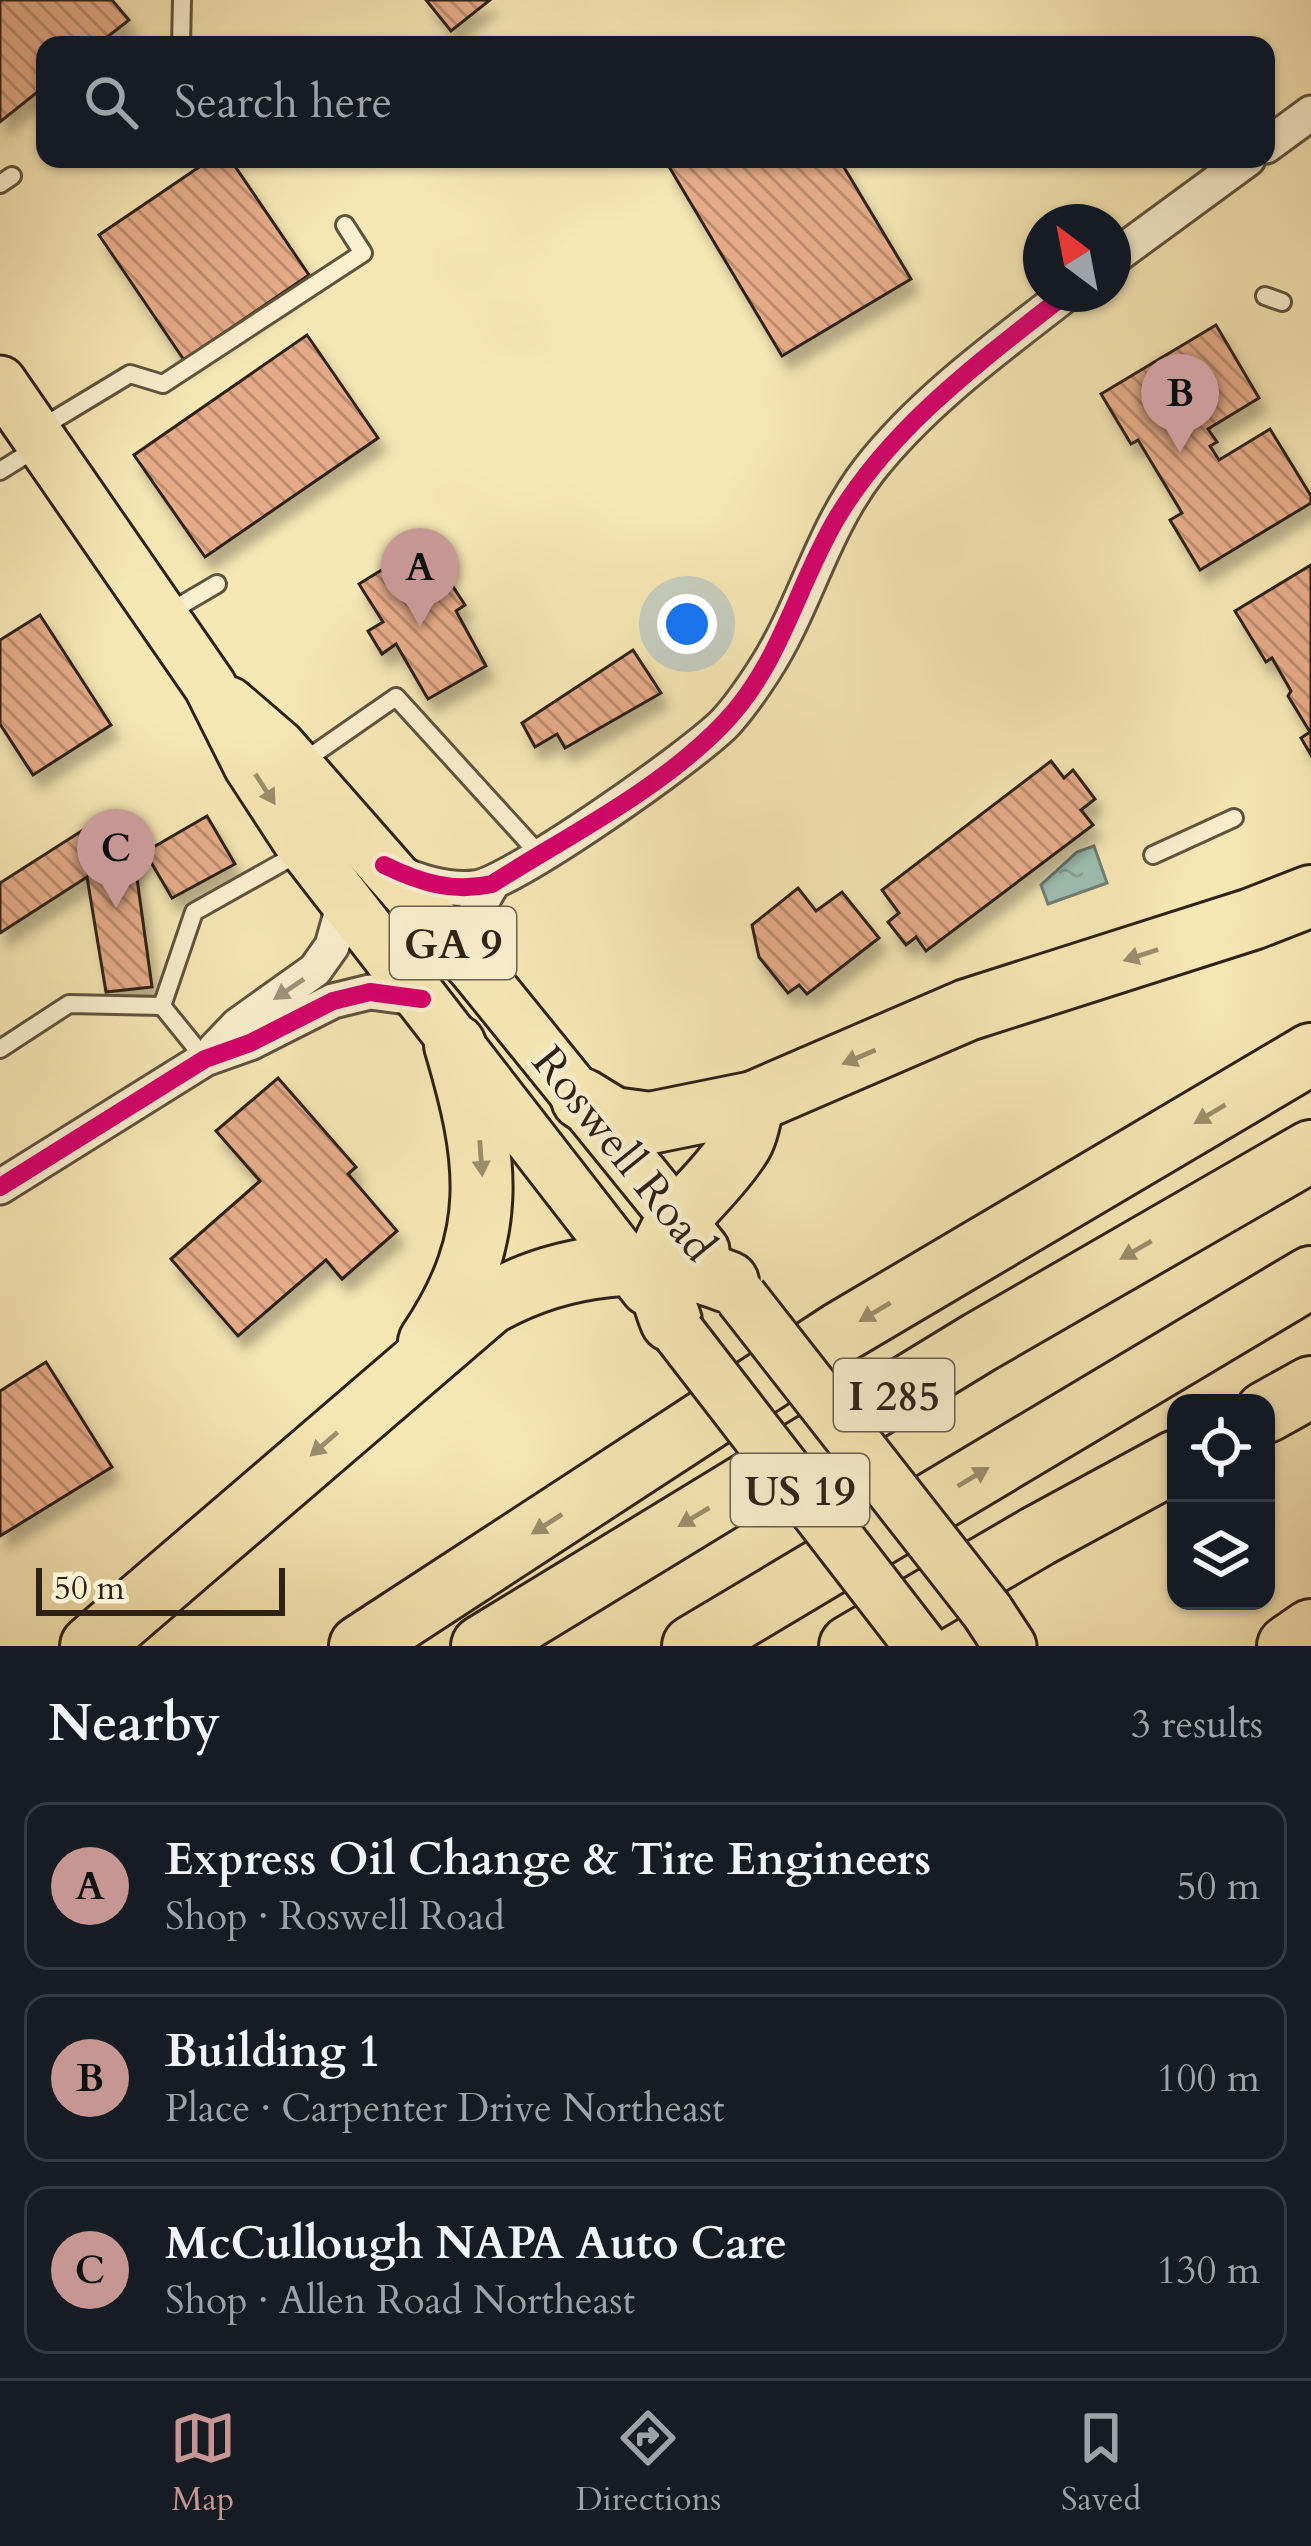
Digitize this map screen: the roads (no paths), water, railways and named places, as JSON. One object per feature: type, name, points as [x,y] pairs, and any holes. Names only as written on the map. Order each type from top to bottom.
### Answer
[{"type":"highway","points":[[582,1099],[613,1118],[650,1123],[754,1102],[967,1010],[1311,896]]},
{"type":"highway","points":[[412,1367],[461,1286],[482,1209],[478,1120],[439,1022]]},
{"type":"highway","points":[[360,1646],[842,1332],[1311,1054]]},
{"type":"highway","points":[[663,1281],[704,1193],[743,1142],[754,1102]]},
{"type":"highway","name":"I 285","points":[[482,1646],[960,1354],[1311,1151]]},
{"type":"highway","points":[[91,1646],[412,1367],[489,1304],[526,1283],[557,1273],[663,1281],[700,1270],[735,1289]]},
{"type":"highway","name":"I 285","points":[[693,1646],[1311,1277]]},
{"type":"highway","points":[[1275,1407],[1311,1387]]},
{"type":"highway","points":[[850,1646],[1167,1466]]},
{"type":"highway","points":[[1288,1646],[1311,1630]]},
{"type":"main road","name":"Roswell Road","points":[[0,382],[25,449],[210,686],[250,766],[305,849],[439,1022],[663,1281],[920,1646]]},
{"type":"main road","name":"Roswell Road","points":[[210,686],[297,766],[582,1099],[663,1281]]},
{"type":"main road","name":"Roswell Road","points":[[735,1289],[998,1629]]},
{"type":"street","points":[[1275,139],[1311,113]]},
{"type":"street","points":[[1131,245],[1236,168]]},
{"type":"street","points":[[384,865],[434,885],[472,888],[492,884],[656,779],[724,723],[782,640],[834,523],[871,468],[955,383],[1044,312]]},
{"type":"street","points":[[476,970],[475,915],[492,884]]},
{"type":"street","points":[[205,1059],[238,1025],[315,970],[332,946],[345,900]]},
{"type":"street","points":[[0,1187],[205,1059],[250,1043],[346,996],[370,992],[439,1022]]},
{"type":"lane","points":[[181,36],[182,0]]},
{"type":"lane","points":[[25,449],[130,374],[164,384],[363,253],[345,225]]},
{"type":"lane","points":[[160,618],[217,584]]},
{"type":"lane","points":[[297,766],[396,697],[539,854]]},
{"type":"lane","points":[[1153,854],[1234,818]]},
{"type":"lane","points":[[162,1006],[194,912],[305,849]]},
{"type":"lane","points":[[0,1049],[69,1004],[162,1006],[205,1059]]},
{"type":"water","points":[[1094,846],[1107,883],[1048,904],[1041,885],[1077,852]]},
{"type":"place","name":"Building 1","points":[[1180,453]]},
{"type":"place","name":"Express Oil Change & Tire Engineers","points":[[420,627]]},
{"type":"place","name":"McCullough NAPA Auto Care","points":[[116,908]]}]
